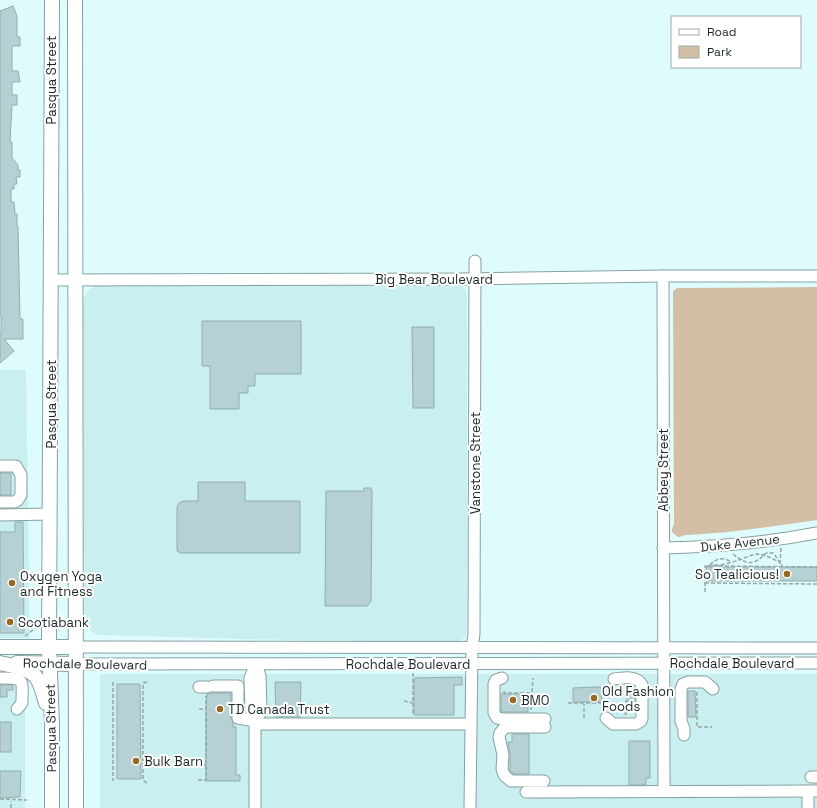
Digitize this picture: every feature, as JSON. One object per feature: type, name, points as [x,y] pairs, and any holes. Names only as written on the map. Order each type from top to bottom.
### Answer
[{"type":"main road","name":"Pasqua Street","points":[[52,0],[49,647],[52,725],[52,808]]},
{"type":"main road","name":"Pasqua Street","points":[[75,0],[76,808]]},
{"type":"main road","name":"Rochdale Boulevard","points":[[0,647],[77,647]]},
{"type":"main road","name":"Rochdale Boulevard","points":[[0,663],[76,664]]},
{"type":"main road","points":[[0,663],[30,671],[35,676],[39,682],[52,725]]},
{"type":"street","name":"Vanstone Street","points":[[470,808],[470,724],[472,648],[474,634],[475,261]]},
{"type":"street","name":"Big Bear Boulevard","points":[[51,280],[476,279],[663,276],[817,276]]},
{"type":"street","name":"Abbey Street","points":[[663,276],[664,791]]},
{"type":"street","points":[[0,466],[16,466],[22,475],[22,482],[21,495],[18,500],[14,502],[0,502]]},
{"type":"street","points":[[0,515],[50,514]]},
{"type":"street","name":"Duke Avenue","points":[[663,548],[726,546],[817,533]]},
{"type":"street","name":"Rochdale Boulevard","points":[[77,647],[817,648]]},
{"type":"street","name":"Rochdale Boulevard","points":[[76,664],[817,663]]},
{"type":"street","points":[[255,808],[255,722],[251,711],[250,678],[256,664]]},
{"type":"street","points":[[0,678],[17,678],[21,680],[22,703],[17,708]]},
{"type":"street","points":[[502,678],[496,680],[494,684],[494,713],[497,718],[545,723],[505,727],[500,732],[499,737],[503,755],[502,769],[504,775],[511,781],[544,781]]},
{"type":"street","points":[[606,718],[613,724],[636,724],[641,721],[642,718],[642,685],[640,680],[635,678],[614,678]]},
{"type":"street","points":[[684,735],[684,729],[681,721],[681,689],[683,684],[688,682],[705,682],[713,689]]},
{"type":"street","points":[[206,687],[238,686],[238,718],[255,722],[470,724]]},
{"type":"street","points":[[526,792],[812,791],[808,808]]},
{"type":"path","points":[[780,564],[781,546]]},
{"type":"path","points":[[731,553],[740,560],[750,563],[759,560],[764,555]]},
{"type":"path","points":[[705,566],[719,566],[749,556],[773,553],[777,557],[780,564],[784,567]]},
{"type":"path","points":[[764,555],[778,561]]},
{"type":"path","points":[[710,565],[714,560],[723,558],[731,562]]},
{"type":"path","points":[[705,566],[817,567]]},
{"type":"path","points":[[705,566],[705,592]]},
{"type":"path","points":[[705,583],[817,584]]},
{"type":"path","points":[[21,639],[41,624],[41,628]]},
{"type":"path","points":[[413,671],[413,717]]},
{"type":"path","points":[[531,716],[531,693],[533,693],[532,678]]},
{"type":"path","points":[[113,682],[113,781]]},
{"type":"path","points":[[147,682],[143,683],[143,780],[148,784]]},
{"type":"path","points":[[620,714],[626,714],[626,684]]},
{"type":"path","points":[[198,780],[206,780],[206,687]]},
{"type":"path","points":[[697,688],[697,726],[712,727]]},
{"type":"path","points":[[504,691],[504,693],[531,693]]},
{"type":"path","points":[[404,702],[413,703]]},
{"type":"path","points":[[568,703],[602,703]]},
{"type":"path","points":[[584,703],[584,718]]},
{"type":"path","points":[[531,704],[545,704]]},
{"type":"path","points":[[199,709],[205,709]]},
{"type":"path","points":[[198,765],[206,765]]},
{"type":"path","points":[[143,772],[148,772]]},
{"type":"path","points":[[0,799],[27,800]]},
{"type":"path","points":[[11,801],[11,808]]},
{"type":"shaded area","points":[[460,284],[465,288],[467,294],[467,629],[466,635],[463,639],[457,642],[243,639],[99,635],[92,632],[86,625],[84,606],[83,301],[86,293],[90,289],[97,286]]},
{"type":"shaded area","points":[[0,370],[26,370],[30,638],[0,638]]},
{"type":"shaded area","points":[[100,674],[817,674],[817,808],[100,808]]},
{"type":"shaded area","points":[[0,678],[25,685],[25,808],[0,808]]},
{"type":"green space","points":[[817,287],[817,520],[678,537],[672,532],[674,524],[673,291],[677,288]]},
{"type":"building","points":[[13,6],[17,16],[17,37],[20,37],[20,46],[12,46],[12,71],[18,71],[20,82],[12,82],[12,95],[17,95],[17,105],[12,105],[10,142],[12,142],[12,158],[18,165],[20,177],[16,177],[17,184],[14,184],[14,189],[11,189],[11,202],[14,202],[15,214],[17,214],[20,319],[23,319],[23,339],[4,339],[14,351],[0,363],[0,11]]},
{"type":"building","points":[[202,321],[301,321],[301,374],[255,374],[255,386],[248,386],[248,393],[239,393],[239,409],[210,409],[210,366],[202,366]]},
{"type":"building","points":[[412,327],[434,327],[434,408],[413,408]]},
{"type":"building","points":[[0,473],[11,473],[11,495],[0,495]]},
{"type":"building","points":[[198,482],[245,482],[245,501],[300,501],[300,553],[181,553],[177,551],[177,507],[179,503],[183,501],[198,501]]},
{"type":"building","points":[[364,488],[371,488],[372,491],[371,601],[367,606],[325,606],[326,491],[364,491]]},
{"type":"building","points":[[15,522],[23,522],[24,633],[0,633],[0,532],[15,532]]},
{"type":"building","points":[[706,567],[817,567],[817,581],[706,581]]},
{"type":"building","points":[[462,677],[462,685],[454,685],[454,715],[414,715],[414,678]]},
{"type":"building","points":[[275,682],[301,682],[300,717],[276,717]]},
{"type":"building","points":[[117,684],[140,684],[141,779],[117,779]]},
{"type":"building","points":[[0,685],[13,685],[13,690],[7,690],[7,697],[0,697]]},
{"type":"building","points":[[627,685],[635,687],[635,711],[627,712]]},
{"type":"building","points":[[601,687],[602,702],[573,702],[573,688]]},
{"type":"building","points":[[688,691],[695,691],[696,717],[688,717]]},
{"type":"building","points":[[231,693],[231,718],[233,727],[236,727],[236,775],[240,775],[240,781],[206,781],[206,707],[207,694]]},
{"type":"building","name":"BMO","points":[[501,694],[528,694],[528,712],[501,712]]},
{"type":"building","points":[[0,722],[11,722],[11,752],[0,752]]},
{"type":"building","points":[[512,734],[529,734],[529,774],[514,774],[510,771],[508,742],[512,742]]},
{"type":"building","points":[[629,741],[650,741],[650,778],[646,778],[646,785],[629,785]]},
{"type":"building","points":[[0,771],[21,771],[20,797],[0,798]]},
{"type":"place","name":"So Tealicious!","points":[[787,574]]},
{"type":"place","name":"Oxygen Yoga and Fitness","points":[[12,583]]},
{"type":"place","name":"Scotiabank","points":[[10,622]]},
{"type":"place","name":"Old Fashion Foods","points":[[594,698]]},
{"type":"place","name":"BMO","points":[[513,700]]},
{"type":"place","name":"TD Canada Trust","points":[[220,709]]},
{"type":"place","name":"Bulk Barn","points":[[136,761]]}]
